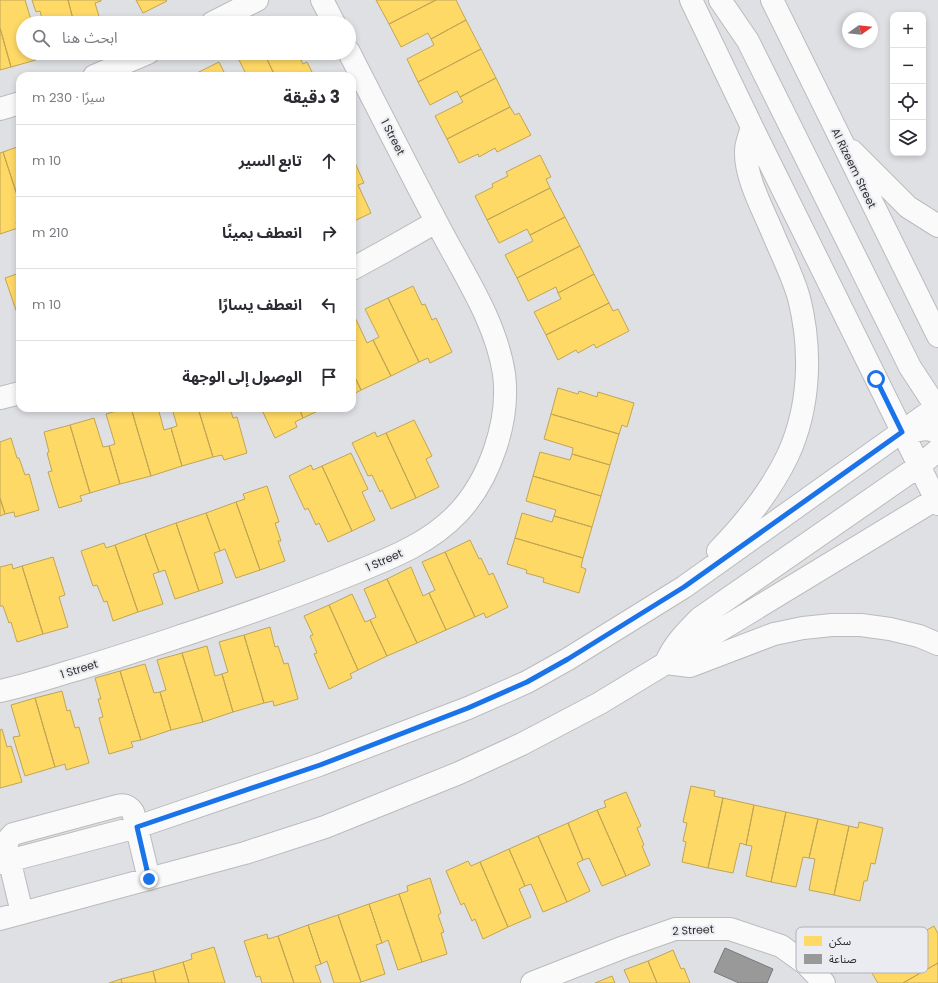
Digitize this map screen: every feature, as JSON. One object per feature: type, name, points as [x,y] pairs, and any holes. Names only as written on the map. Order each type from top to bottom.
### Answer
[{"type":"street","points":[[226,16],[257,0]]},
{"type":"street","points":[[322,0],[330,16]]},
{"type":"street","points":[[0,919],[245,853],[325,827],[458,773],[522,744],[600,703],[938,500],[902,432],[690,0]]},
{"type":"street","points":[[22,913],[5,862],[137,827],[320,765],[468,708],[527,682],[568,659],[684,587],[937,408],[910,367],[748,41],[720,0]]},
{"type":"street","name":"Al Rizeem Street","points":[[772,0],[938,336]]},
{"type":"street","points":[[103,72],[132,60]]},
{"type":"street","name":"1 Street","points":[[0,692],[94,665],[245,614],[320,587],[393,556],[428,538],[458,513],[481,482],[497,446],[504,408],[504,375],[497,343],[485,313],[436,222],[353,60]]},
{"type":"street","points":[[0,109],[16,104]]},
{"type":"street","points":[[684,587],[739,529],[772,484],[788,456],[799,425],[804,404],[808,361],[806,329],[798,297],[753,186],[747,165],[746,149],[752,127]]},
{"type":"street","points":[[838,136],[908,207],[938,226]]},
{"type":"street","points":[[356,266],[436,222]]},
{"type":"street","points":[[0,398],[16,394]]},
{"type":"street","points":[[902,432],[927,430],[938,432]]},
{"type":"street","points":[[666,663],[672,649],[683,635],[700,618],[919,466],[938,450]]},
{"type":"street","points":[[666,663],[690,666],[774,634],[803,628],[832,625],[861,625],[890,629],[919,636],[938,644]]},
{"type":"street","points":[[137,827],[149,879]]},
{"type":"street","name":"2 Street","points":[[532,983],[675,928],[730,929],[781,946],[796,957]]},
{"type":"street","name":"2 Street","points":[[815,973],[824,983]]},
{"type":"building: سكن","points":[[0,0],[25,0],[30,16],[16,16],[16,60],[36,60],[11,67],[0,28]]},
{"type":"building: سكن","points":[[32,0],[68,0],[72,16],[41,16],[40,11],[36,12]]},
{"type":"building: سكن","points":[[68,0],[101,0],[95,3],[99,16],[72,16]]},
{"type":"building: سكن","points":[[136,0],[166,0],[167,1],[143,13]]},
{"type":"building: سكن","points":[[376,0],[436,0],[389,24]]},
{"type":"building: سكن","points":[[436,0],[456,0],[466,20],[431,39],[428,33],[401,47],[389,24]]},
{"type":"building: سكن","points":[[466,20],[481,49],[418,82],[407,59],[434,45],[431,39]]},
{"type":"building: سكن","points":[[0,28],[11,67],[0,70]]},
{"type":"building: سكن","points":[[481,49],[496,78],[460,97],[457,91],[430,105],[418,82]]},
{"type":"building: سكن","points":[[239,60],[267,60],[273,72],[245,72]]},
{"type":"building: سكن","points":[[267,60],[301,60],[303,64],[307,62],[312,72],[273,72]]},
{"type":"building: سكن","points":[[219,62],[224,72],[199,72]]},
{"type":"building: سكن","points":[[496,78],[510,107],[447,139],[435,116],[463,102],[460,97]]},
{"type":"building: سكن","points":[[510,107],[515,115],[519,113],[531,135],[497,152],[495,148],[479,157],[478,154],[459,163],[447,139]]},
{"type":"building: سكن","points":[[16,147],[16,192],[3,152]]},
{"type":"building: سكن","points":[[3,152],[16,192],[16,229],[0,234],[0,153]]},
{"type":"building: سكن","points":[[540,155],[551,177],[546,179],[550,188],[487,220],[475,196],[493,187],[492,184],[508,176],[506,172]]},
{"type":"building: سكن","points":[[356,165],[364,183],[358,185],[371,213],[356,220]]},
{"type":"building: سكن","points":[[550,188],[565,217],[530,235],[527,229],[499,243],[487,220]]},
{"type":"building: سكن","points":[[565,217],[580,246],[517,278],[505,255],[533,241],[530,235]]},
{"type":"building: سكن","points":[[580,246],[594,274],[558,293],[556,287],[528,301],[517,278]]},
{"type":"building: سكن","points":[[16,274],[16,310],[5,278]]},
{"type":"building: سكن","points":[[594,274],[609,303],[546,335],[534,312],[561,299],[558,293]]},
{"type":"building: سكن","points":[[413,286],[422,305],[425,304],[432,320],[436,318],[452,352],[430,363],[428,358],[419,362],[388,298]]},
{"type":"building: سكن","points":[[388,298],[419,362],[391,376],[373,340],[379,337],[365,309]]},
{"type":"building: سكن","points":[[609,303],[613,311],[618,309],[629,331],[596,348],[594,344],[578,353],[576,350],[558,360],[546,335]]},
{"type":"building: سكن","points":[[356,319],[367,343],[373,340],[391,376],[361,390],[356,379]]},
{"type":"building: سكن","points":[[356,379],[361,390],[356,393]]},
{"type":"building: سكن","points":[[558,388],[578,394],[579,391],[597,397],[598,392],[634,403],[627,427],[622,425],[619,434],[551,414]]},
{"type":"building: سكن","points":[[113,412],[132,412],[151,476],[120,484],[109,446],[115,444],[106,414]]},
{"type":"building: سكن","points":[[132,412],[159,412],[164,430],[171,428],[182,466],[151,476]]},
{"type":"building: سكن","points":[[173,412],[199,412],[213,457],[182,466],[171,428],[177,426]]},
{"type":"building: سكن","points":[[199,412],[231,412],[233,418],[237,417],[247,453],[224,460],[222,455],[213,457]]},
{"type":"building: سكن","points":[[263,412],[301,412],[303,418],[295,422],[297,427],[275,438]]},
{"type":"building: سكن","points":[[301,412],[316,412],[303,418]]},
{"type":"building: سكن","points":[[551,414],[619,434],[610,465],[572,454],[573,448],[544,439]]},
{"type":"building: سكن","points":[[94,418],[103,447],[109,446],[120,484],[90,493],[70,425]]},
{"type":"building: سكن","points":[[414,420],[432,456],[426,459],[439,487],[416,498],[386,433]]},
{"type":"building: سكن","points":[[70,425],[90,493],[80,496],[82,501],[59,508],[48,472],[52,471],[47,453],[49,452],[44,432]]},
{"type":"building: سكن","points":[[375,432],[377,437],[386,433],[416,498],[391,509],[382,490],[380,492],[372,475],[368,476],[352,443]]},
{"type":"building: سكن","points":[[11,438],[17,458],[19,458],[25,475],[29,474],[39,510],[15,517],[14,512],[5,514],[0,498],[0,442]]},
{"type":"building: سكن","points":[[540,452],[570,460],[572,454],[610,465],[601,496],[533,476]]},
{"type":"building: سكن","points":[[351,453],[368,489],[362,492],[375,520],[352,531],[322,466]]},
{"type":"building: سكن","points":[[311,465],[313,470],[322,466],[352,531],[328,542],[319,523],[316,525],[308,508],[305,510],[289,476]]},
{"type":"building: سكن","points":[[533,476],[601,496],[592,527],[554,516],[556,510],[526,501]]},
{"type":"building: سكن","points":[[267,486],[279,522],[275,523],[281,541],[278,541],[285,561],[260,570],[236,502],[245,499],[243,494]]},
{"type":"building: سكن","points":[[0,498],[5,514],[0,516]]},
{"type":"building: سكن","points":[[236,502],[260,570],[236,578],[225,549],[220,551],[206,513]]},
{"type":"building: سكن","points":[[206,513],[220,551],[214,553],[223,583],[199,591],[176,523]]},
{"type":"building: سكن","points":[[522,513],[552,522],[554,516],[592,527],[583,558],[515,538]]},
{"type":"building: سكن","points":[[176,523],[199,591],[175,599],[165,570],[159,572],[145,534]]},
{"type":"building: سكن","points":[[145,534],[159,572],[153,574],[163,604],[138,612],[115,545]]},
{"type":"building: سكن","points":[[515,538],[583,558],[581,567],[586,569],[579,593],[543,582],[544,578],[526,573],[527,570],[507,564]]},
{"type":"building: سكن","points":[[470,540],[489,575],[493,573],[508,607],[486,618],[484,613],[475,617],[445,552]]},
{"type":"building: سكن","points":[[104,543],[106,548],[115,545],[138,612],[113,621],[107,601],[104,602],[97,585],[93,586],[81,551]]},
{"type":"building: سكن","points":[[445,552],[475,617],[446,630],[429,593],[435,590],[422,562]]},
{"type":"building: سكن","points":[[53,557],[65,595],[59,597],[68,627],[43,634],[22,566]]},
{"type":"building: سكن","points":[[12,564],[13,569],[22,566],[43,634],[17,642],[11,622],[9,623],[3,606],[0,606],[0,567]]},
{"type":"building: سكن","points":[[411,567],[423,596],[429,593],[446,630],[417,643],[387,579]]},
{"type":"building: سكن","points":[[387,579],[417,643],[387,656],[370,620],[376,617],[364,589]]},
{"type":"building: سكن","points":[[352,594],[365,622],[370,620],[387,656],[358,670],[329,605]]},
{"type":"building: سكن","points":[[329,605],[358,670],[350,674],[352,678],[329,689],[314,654],[317,653],[310,636],[313,635],[304,616]]},
{"type":"building: سكن","points":[[270,627],[275,647],[278,646],[284,664],[288,663],[298,699],[274,706],[273,701],[264,703],[244,635]]},
{"type":"building: سكن","points":[[244,635],[264,703],[233,712],[222,674],[228,672],[219,642]]},
{"type":"building: سكن","points":[[207,646],[215,676],[222,674],[233,712],[203,722],[182,653]]},
{"type":"building: سكن","points":[[182,653],[203,722],[171,730],[160,692],[166,690],[157,660]]},
{"type":"building: سكن","points":[[145,664],[154,693],[160,692],[171,730],[141,740],[120,671]]},
{"type":"building: سكن","points":[[120,671],[141,740],[131,742],[133,747],[109,754],[99,718],[103,717],[98,699],[101,699],[95,678]]},
{"type":"building: سكن","points":[[62,691],[67,711],[70,710],[75,728],[79,727],[89,763],[66,770],[65,764],[55,767],[35,698]]},
{"type":"building: سكن","points":[[35,698],[55,767],[25,776],[13,737],[20,736],[11,705]]},
{"type":"building: سكن","points":[[2,729],[7,747],[11,746],[22,782],[0,788],[0,730]]},
{"type":"building: سكن","points":[[691,786],[715,791],[714,796],[723,798],[708,868],[682,862],[686,842],[683,841],[687,823],[683,822]]},
{"type":"building: سكن","points":[[626,792],[641,826],[637,828],[644,845],[642,846],[650,865],[626,876],[597,810],[606,807],[604,801]]},
{"type":"building: سكن","points":[[723,798],[754,805],[746,845],[740,843],[733,873],[708,868]]},
{"type":"building: سكن","points":[[754,805],[786,812],[771,882],[746,876],[752,846],[746,845]]},
{"type":"building: سكن","points":[[597,810],[626,876],[602,886],[589,858],[583,860],[568,823]]},
{"type":"building: سكن","points":[[786,812],[818,819],[809,858],[803,857],[796,887],[771,882]]},
{"type":"building: سكن","points":[[818,819],[849,826],[834,895],[809,890],[815,859],[809,858]]},
{"type":"building: سكن","points":[[859,822],[883,828],[875,864],[871,863],[867,881],[864,881],[860,901],[834,895],[849,826],[858,828]]},
{"type":"building: سكن","points":[[568,823],[583,860],[577,863],[590,891],[567,902],[538,836]]},
{"type":"building: سكن","points":[[538,836],[567,902],[543,912],[531,884],[525,886],[509,849]]},
{"type":"building: سكن","points":[[509,849],[525,886],[519,889],[531,917],[508,927],[480,862]]},
{"type":"building: سكن","points":[[468,861],[471,866],[480,862],[508,927],[483,939],[475,919],[472,921],[464,903],[461,905],[446,871]]},
{"type":"building: سكن","points":[[430,878],[441,913],[438,915],[444,932],[441,933],[447,954],[422,962],[399,894],[408,891],[407,886]]},
{"type":"building: سكن","points":[[399,894],[422,962],[398,970],[388,940],[382,943],[369,904]]},
{"type":"building: سكن","points":[[369,904],[382,943],[376,945],[385,974],[361,982],[338,915]]},
{"type":"building: سكن","points":[[338,915],[361,982],[359,983],[334,983],[327,961],[321,964],[308,925]]},
{"type":"building: سكن","points":[[308,925],[321,964],[315,966],[321,983],[294,983],[278,936]]},
{"type":"building: سكن","points":[[934,926],[938,934],[938,963],[928,969],[928,929]]},
{"type":"building: سكن","points":[[267,934],[268,939],[278,936],[294,983],[262,983],[260,976],[256,977],[244,941]]},
{"type":"building: سكن","points":[[214,947],[225,983],[189,983],[183,962],[192,959],[191,954]]},
{"type":"building: سكن","points":[[673,950],[681,969],[684,968],[690,983],[657,983],[648,961]]},
{"type":"building: سكن","points":[[648,961],[657,983],[630,983],[624,970]]},
{"type":"building: سكن","points":[[183,962],[189,983],[156,983],[153,971]]},
{"type":"building: سكن","points":[[938,963],[938,983],[903,983],[920,973],[928,973],[928,969]]},
{"type":"building: سكن","points":[[153,971],[156,983],[122,983],[121,979]]},
{"type":"building: سكن","points":[[872,973],[920,973],[903,983],[878,983]]},
{"type":"building: سكن","points":[[612,976],[615,983],[595,983]]},
{"type":"building: سكن","points":[[121,979],[122,983],[109,983]]},
{"type":"building: صناعة","points":[[725,948],[773,969],[767,983],[739,983],[714,972]]},
{"type":"route","points":[[149,879],[137,827],[320,765],[468,708],[527,682],[568,659],[684,587],[902,432],[876,379]]}]
